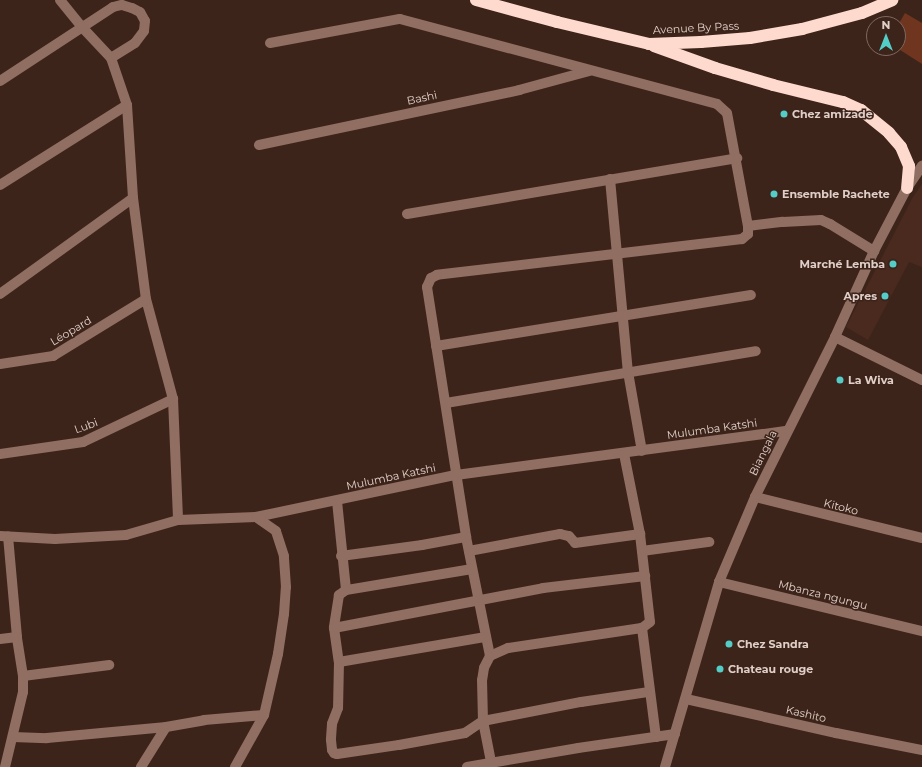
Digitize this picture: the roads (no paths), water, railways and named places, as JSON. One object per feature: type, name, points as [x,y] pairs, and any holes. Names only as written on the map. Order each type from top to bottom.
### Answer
[{"type":"highway","name":"Avenue By Pass","points":[[476,0],[557,22],[649,44],[750,38],[802,29],[862,13],[892,0]]},
{"type":"highway","points":[[649,44],[715,68],[773,85],[843,102],[861,110],[889,133],[901,148],[909,166],[907,188]]},
{"type":"street","points":[[60,0],[81,26],[111,58],[127,105],[133,198],[146,299],[173,399],[178,520]]},
{"type":"street","points":[[0,81],[81,26],[112,7],[122,6],[132,8],[140,12],[144,21],[144,31],[141,38],[111,58]]},
{"type":"street","name":"Bashi","points":[[270,43],[400,19],[588,71],[717,104],[727,113],[737,158]]},
{"type":"street","name":"Bashi","points":[[259,145],[519,90],[588,71]]},
{"type":"street","points":[[0,185],[127,105]]},
{"type":"street","points":[[407,214],[737,158],[748,226],[748,234],[742,239],[437,275],[431,278],[427,287],[456,475],[468,551],[490,656],[484,668],[482,680],[483,721],[491,765]]},
{"type":"street","name":"Biangala","points":[[665,767],[719,582],[755,497],[835,337],[874,251],[907,188],[922,166]]},
{"type":"street","points":[[610,179],[624,316],[628,372],[642,451]]},
{"type":"street","points":[[0,294],[133,198]]},
{"type":"street","points":[[748,226],[821,220],[874,251]]},
{"type":"street","points":[[436,346],[751,295]]},
{"type":"street","name":"Léopard","points":[[0,364],[52,356],[146,299]]},
{"type":"street","points":[[835,337],[922,380]]},
{"type":"street","points":[[446,404],[756,351]]},
{"type":"street","name":"Lubi","points":[[0,454],[83,442],[173,399]]},
{"type":"street","name":"Mulumba Katshi","points":[[4,536],[55,539],[126,535],[178,520],[256,517],[456,475],[624,454],[787,431]]},
{"type":"street","points":[[490,656],[508,648],[642,628],[650,622],[640,534],[624,454]]},
{"type":"street","name":"Kitoko","points":[[755,497],[922,538]]},
{"type":"street","points":[[336,501],[346,590]]},
{"type":"street","points":[[234,767],[264,715],[278,654],[286,587],[284,556],[276,531],[256,517]]},
{"type":"street","points":[[468,551],[560,534],[569,536],[575,543],[640,534]]},
{"type":"street","points":[[4,536],[24,676],[23,692],[5,767]]},
{"type":"street","points":[[341,556],[422,545],[466,537]]},
{"type":"street","points":[[642,551],[709,542]]},
{"type":"street","points":[[472,569],[346,590],[339,595],[337,600],[334,628],[339,662],[338,708],[332,724],[330,740],[332,750],[337,754],[465,734],[483,721],[581,702],[649,692]]},
{"type":"street","points":[[334,628],[543,588],[645,576]]},
{"type":"street","name":"Mbanza ngungu","points":[[719,582],[922,631]]},
{"type":"street","points":[[642,628],[649,692],[656,737]]},
{"type":"street","points":[[0,639],[18,637]]},
{"type":"street","points":[[339,662],[486,637]]},
{"type":"street","points":[[24,676],[109,665]]},
{"type":"street","name":"Kashito","points":[[686,698],[836,733],[922,750]]},
{"type":"street","points":[[13,737],[47,738],[166,727],[204,720],[264,715]]},
{"type":"street","points":[[141,767],[166,727]]},
{"type":"street","points":[[467,767],[491,765],[578,748],[675,734]]},
{"type":"place","name":"Chez amizade","points":[[784,114]]},
{"type":"place","name":"Ensemble Rachete","points":[[774,194]]},
{"type":"place","name":"Marché Lemba","points":[[893,264]]},
{"type":"place","name":"Apres","points":[[885,296]]},
{"type":"place","name":"La Wiva","points":[[840,380]]},
{"type":"place","name":"Chez Sandra","points":[[729,644]]},
{"type":"place","name":"Chateau rouge","points":[[720,669]]}]
